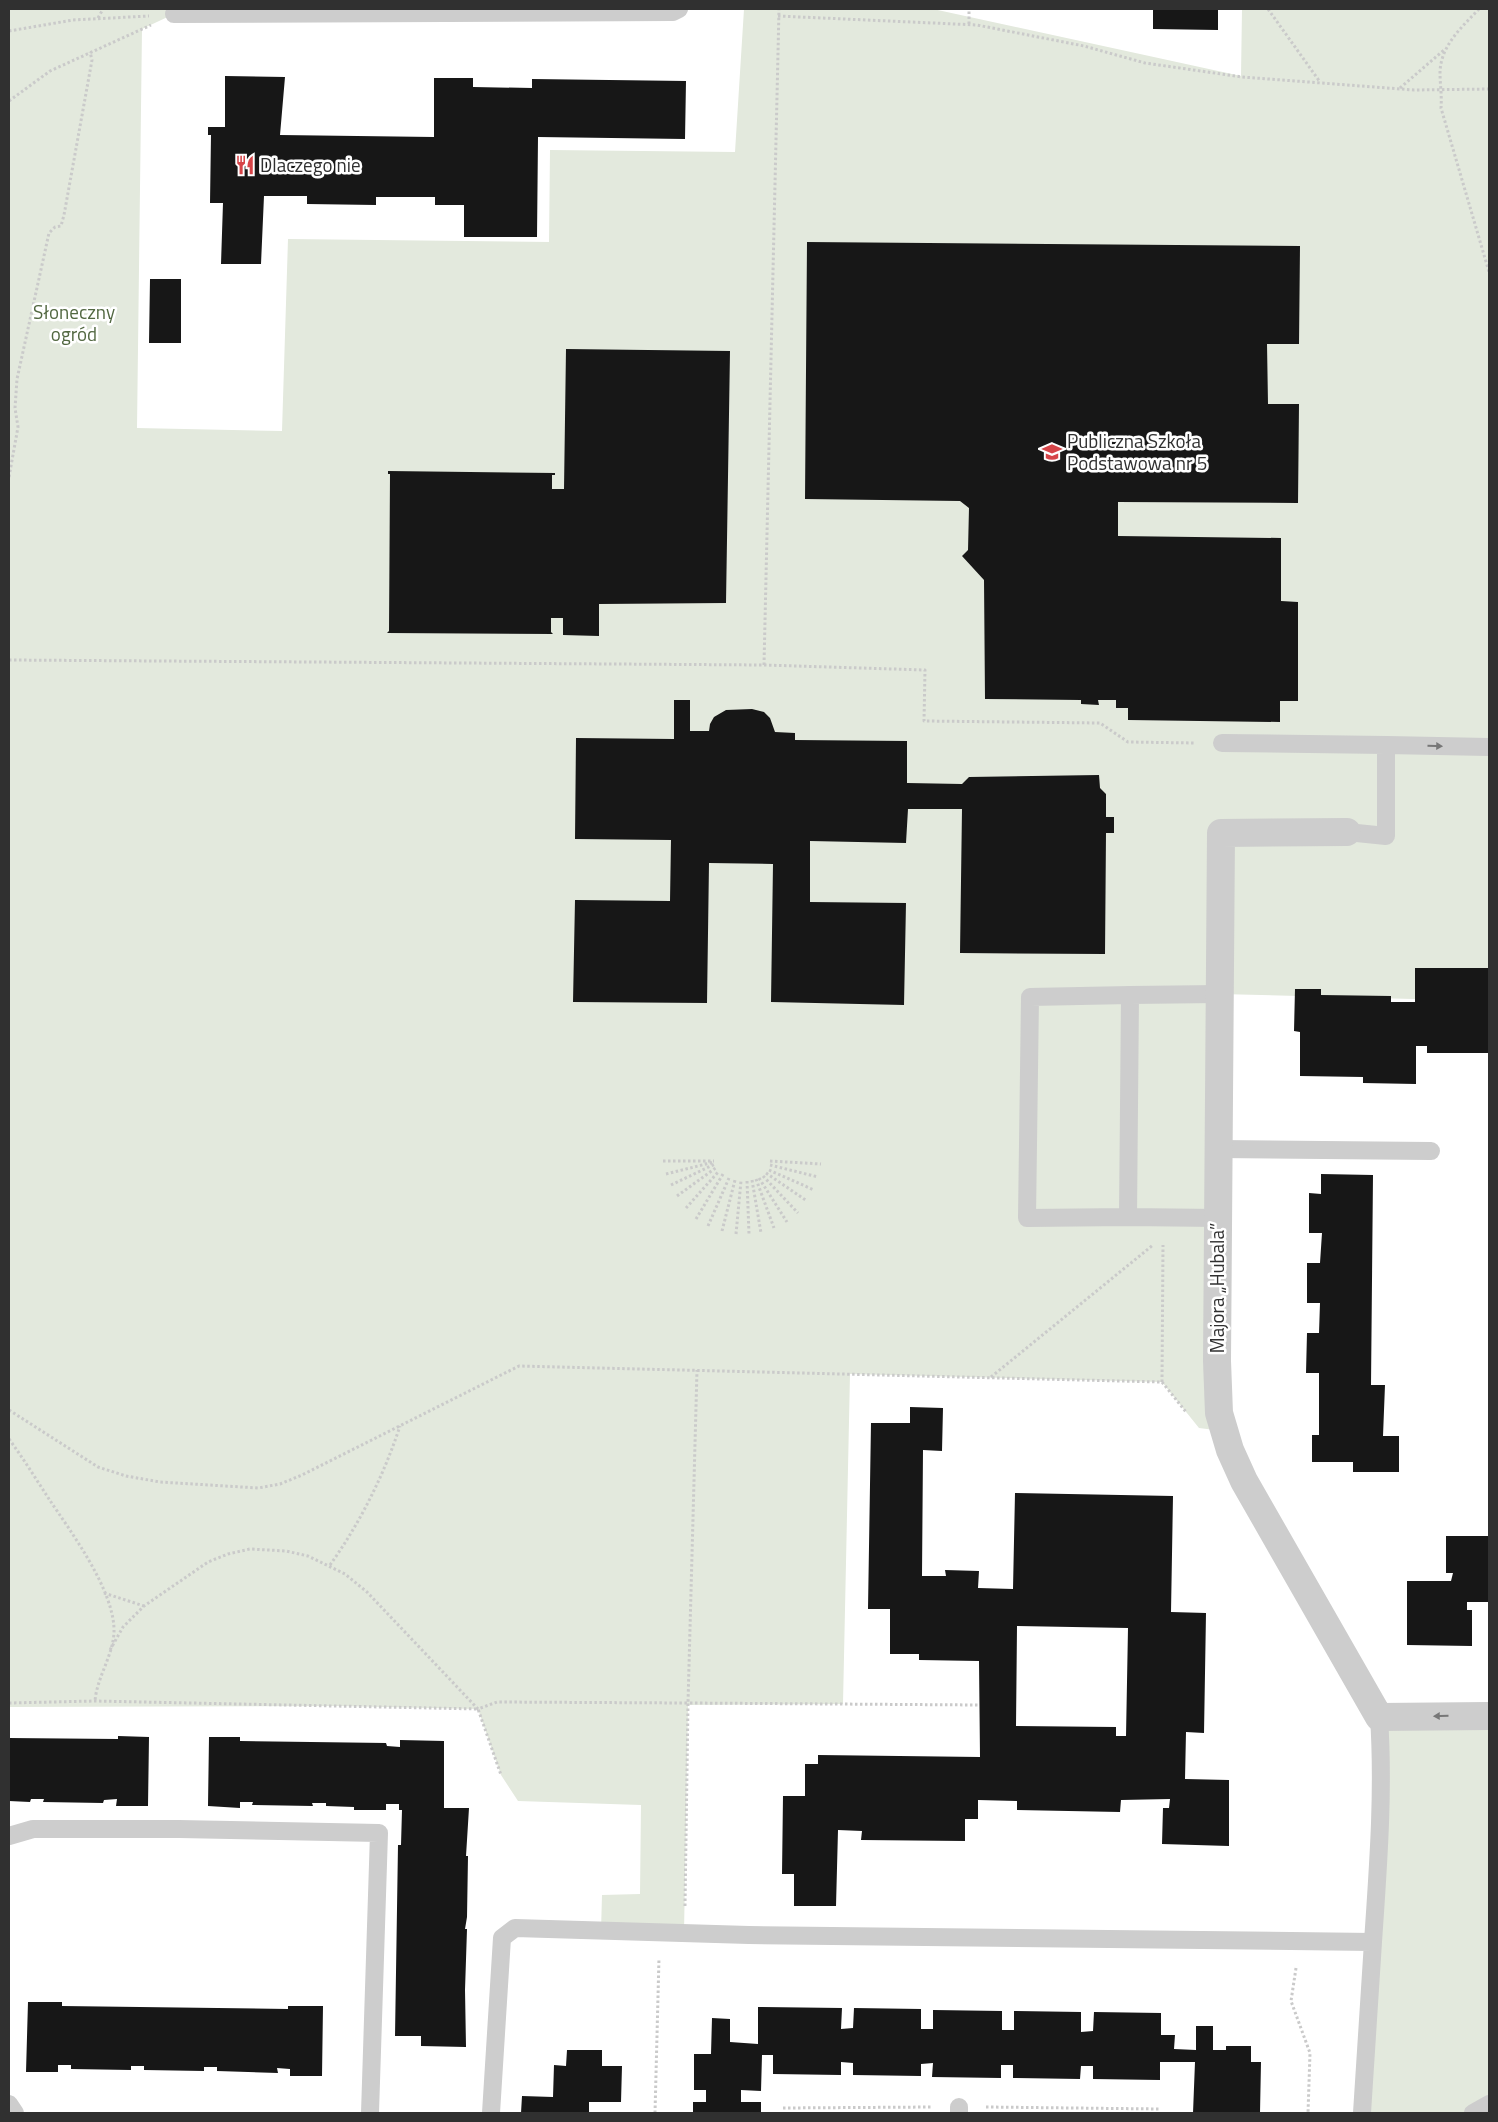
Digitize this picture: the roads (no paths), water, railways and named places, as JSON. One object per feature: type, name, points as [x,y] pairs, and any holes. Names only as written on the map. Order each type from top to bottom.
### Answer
[{"type":"street","name":"Majora „Hubala”","points":[[1347,832],[1221,833],[1218,1413],[1222,1431],[1244,1481],[1379,1717]]},
{"type":"street","points":[[1379,1717],[1489,1716]]},
{"type":"lane","points":[[174,14],[673,12],[679,9]]},
{"type":"lane","points":[[1222,743],[1489,747]]},
{"type":"lane","points":[[1347,832],[1386,836],[1386,745]]},
{"type":"lane","points":[[1218,1218],[1027,1218],[1030,997],[1219,994]]},
{"type":"lane","points":[[1128,1217],[1130,995]]},
{"type":"lane","points":[[1218,1149],[1431,1151]]},
{"type":"lane","points":[[1362,2113],[1380,1818],[1381,1754],[1379,1717]]},
{"type":"lane","points":[[9,1836],[33,1829],[179,1829],[379,1833],[370,2113]]},
{"type":"lane","points":[[491,2113],[502,1938],[515,1928],[659,1933],[1373,1942]]},
{"type":"lane","points":[[9,2104],[15,2113]]},
{"type":"lane","points":[[1473,2113],[1489,2104]]},
{"type":"place","name":"Dlaczego nie","points":[[245,165]]},
{"type":"place","name":"Publiczna Szkoła Podstawowa nr 5","points":[[1052,452]]},
{"type":"park label","name":"Słoneczny ogród","points":[[74,323]]}]
